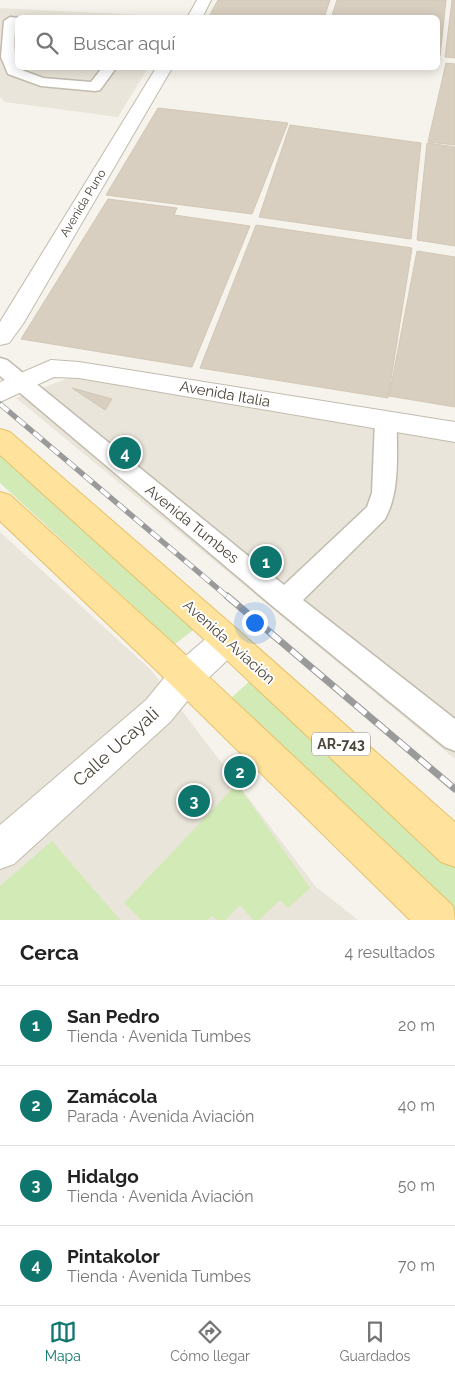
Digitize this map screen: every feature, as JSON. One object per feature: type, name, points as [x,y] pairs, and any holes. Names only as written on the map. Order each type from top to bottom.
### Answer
[{"type":"main road","name":"Avenida Aviación","points":[[0,439],[227,640],[455,848]]},
{"type":"main road","points":[[0,502],[186,677],[439,920]]},
{"type":"street","points":[[196,15],[204,0]]},
{"type":"street","points":[[15,22],[10,21],[8,57],[13,71],[41,82],[95,87],[108,70]]},
{"type":"street","name":"Avenida Puno","points":[[0,336],[11,324],[163,70]]},
{"type":"street","name":"Avenida Tumbes","points":[[0,365],[10,388],[285,601],[455,737]]},
{"type":"street","name":"Avenida Italia","points":[[10,388],[51,368],[79,370],[455,432]]},
{"type":"street","points":[[285,601],[377,512],[384,492],[386,421]]},
{"type":"street","name":"Calle Ucayali","points":[[0,850],[158,711],[186,677],[227,640]]},
{"type":"shaded area","points":[[0,8],[140,15],[15,15],[15,70],[147,70],[118,117],[5,102],[0,97]]},
{"type":"shaded area","points":[[79,374],[455,437],[455,759],[16,398]]},
{"type":"shaded area","points":[[0,532],[151,670],[316,887],[358,920],[0,920]]},
{"type":"green space","points":[[0,455],[196,628],[175,644],[0,483]]},
{"type":"green space","points":[[252,679],[455,866],[455,914],[229,700]]},
{"type":"green space","points":[[237,784],[310,888],[288,908],[280,900],[259,920],[253,920],[240,905],[225,920],[217,920],[212,916],[208,920],[141,920],[124,903]]},
{"type":"green space","points":[[52,841],[120,920],[0,920],[0,886]]},
{"type":"building","points":[[218,0],[330,0],[325,15],[210,15]]},
{"type":"building","points":[[337,0],[446,0],[440,56],[440,15],[332,15]]},
{"type":"building","points":[[452,0],[455,0],[455,58],[445,57]]},
{"type":"building","points":[[446,63],[455,64],[455,145],[428,142]]},
{"type":"building","points":[[158,108],[288,123],[252,214],[106,195]]},
{"type":"building","points":[[290,125],[421,143],[411,239],[259,217]]},
{"type":"building","points":[[427,143],[455,147],[455,246],[417,240]]},
{"type":"building","points":[[108,199],[177,208],[174,215],[250,226],[192,367],[21,339]]},
{"type":"building","points":[[256,225],[412,248],[388,398],[200,368]]},
{"type":"building","points":[[417,251],[455,257],[455,407],[389,396]]},
{"type":"building","points":[[72,388],[112,399],[105,410]]},
{"type":"railway","points":[[0,404],[229,598]]},
{"type":"railway","points":[[227,596],[455,789]]},
{"type":"place","name":"Pintakolor","points":[[125,453]]},
{"type":"place","name":"San Pedro","points":[[266,562]]},
{"type":"place","name":"Zamácola","points":[[240,772]]},
{"type":"place","name":"Hidalgo","points":[[194,801]]}]
